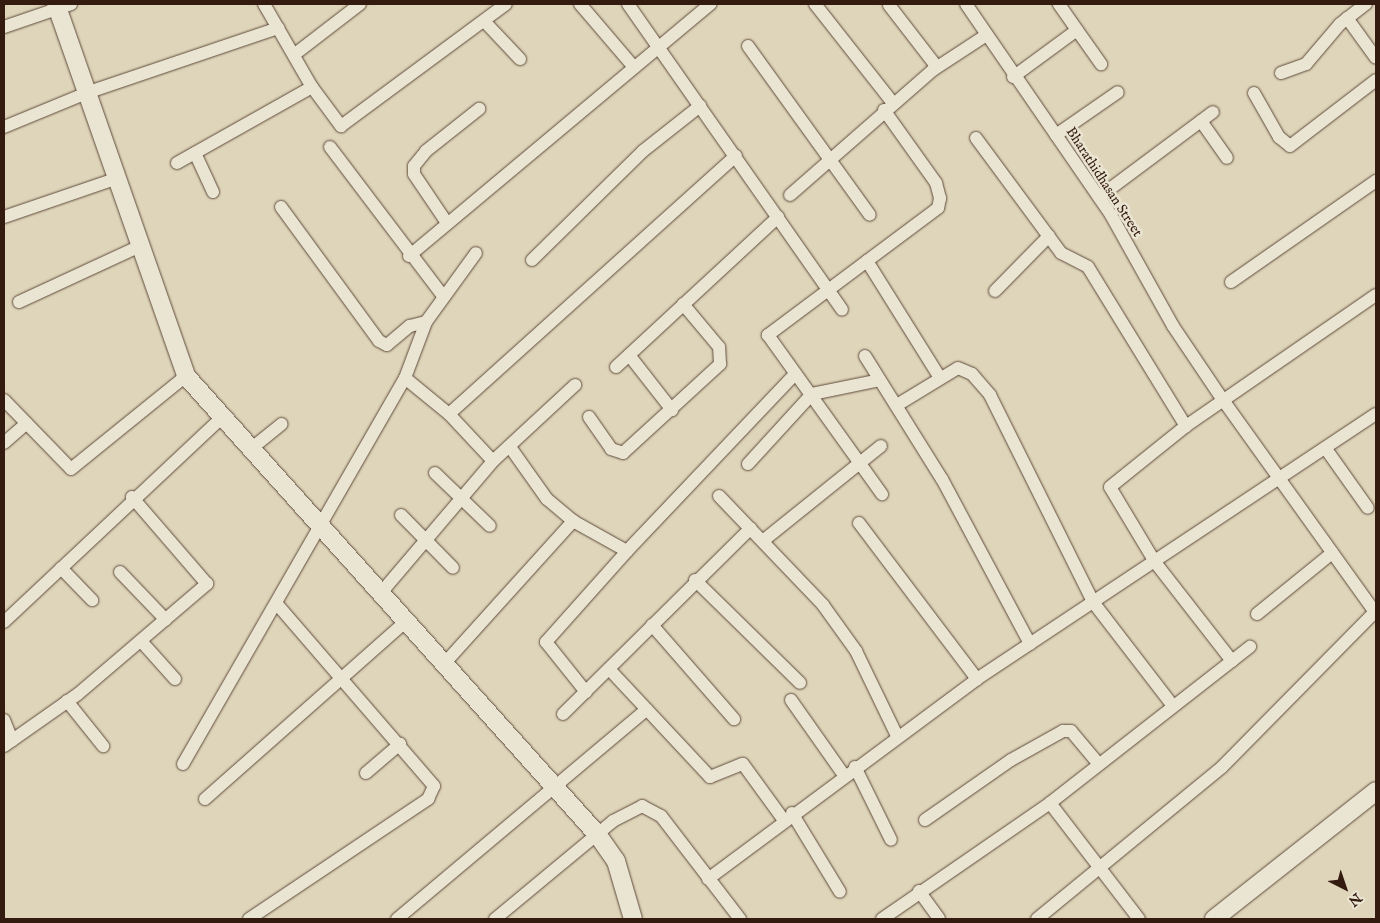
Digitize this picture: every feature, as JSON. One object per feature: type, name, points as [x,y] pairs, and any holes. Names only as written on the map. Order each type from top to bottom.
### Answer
[{"type":"street","points":[[264,4],[295,54],[312,87],[341,126],[430,57],[485,22],[506,4]]},
{"type":"street","points":[[295,54],[360,4]]},
{"type":"street","points":[[580,4],[633,66]]},
{"type":"street","points":[[628,4],[658,44],[842,310]]},
{"type":"street","points":[[409,256],[658,44],[710,4]]},
{"type":"street","points":[[816,4],[889,107],[936,183],[940,198],[938,208],[768,335],[882,494]]},
{"type":"street","name":"Bharathidhasan Street","points":[[966,4],[1013,77],[1099,197],[1223,400],[1282,479],[1375,613]]},
{"type":"street","points":[[1059,4],[1101,64]]},
{"type":"street","points":[[1281,73],[1306,64],[1321,52],[1347,18],[1366,4]]},
{"type":"street","points":[[4,27],[62,5],[115,179],[186,376],[221,418],[252,448],[380,594],[596,834],[616,861],[633,919]]},
{"type":"street","points":[[889,5],[937,68]]},
{"type":"street","points":[[1347,18],[1376,58]]},
{"type":"street","points":[[485,22],[520,59]]},
{"type":"street","points":[[4,127],[89,92],[278,28]]},
{"type":"street","points":[[1013,77],[1077,30]]},
{"type":"street","points":[[790,195],[889,107],[937,68],[985,36]]},
{"type":"street","points":[[748,46],[870,214]]},
{"type":"street","points":[[1254,93],[1279,137],[1290,146],[1376,80]]},
{"type":"street","points":[[177,163],[312,87]]},
{"type":"street","points":[[1056,135],[1118,92]]},
{"type":"street","points":[[532,260],[643,151],[700,106]]},
{"type":"street","points":[[446,223],[414,174],[414,166],[426,151],[479,109]]},
{"type":"street","points":[[1099,197],[1213,112]]},
{"type":"street","points":[[1201,121],[1227,158]]},
{"type":"street","points":[[976,138],[1064,257],[1081,260],[1088,268],[1186,426]]},
{"type":"street","points":[[330,147],[409,256],[444,297]]},
{"type":"street","points":[[195,154],[214,192]]},
{"type":"street","points":[[449,414],[736,156]]},
{"type":"street","points":[[4,217],[115,179]]},
{"type":"street","points":[[1231,282],[1376,181]]},
{"type":"street","points":[[281,207],[379,342],[387,345],[410,326],[426,322]]},
{"type":"street","points":[[616,367],[778,217]]},
{"type":"street","points":[[995,291],[1048,236]]},
{"type":"street","points":[[19,302],[138,247]]},
{"type":"street","points":[[183,764],[278,605],[405,378],[426,322],[476,253]]},
{"type":"street","points":[[867,261],[940,378]]},
{"type":"street","points":[[1232,661],[1155,562],[1110,487],[1186,426],[1376,294]]},
{"type":"street","points":[[589,417],[619,454],[672,410],[720,364],[722,356],[683,304]]},
{"type":"street","points":[[629,355],[672,410]]},
{"type":"street","points":[[865,356],[897,405],[1030,644]]},
{"type":"street","points":[[897,405],[958,368],[972,374],[990,395],[1093,602],[1172,706]]},
{"type":"street","points":[[586,692],[546,642],[627,551],[796,374]]},
{"type":"street","points":[[4,400],[71,469],[186,376]]},
{"type":"street","points":[[405,378],[449,414],[493,461]]},
{"type":"street","points":[[748,464],[812,394],[880,380]]},
{"type":"street","points":[[380,594],[427,542],[493,461],[575,384]]},
{"type":"street","points":[[708,879],[788,816],[977,679],[1282,479],[1376,414]]},
{"type":"street","points":[[4,622],[132,498],[221,418]]},
{"type":"street","points":[[4,443],[27,423]]},
{"type":"street","points":[[252,448],[282,424]]},
{"type":"street","points":[[510,446],[547,499],[573,521],[627,551]]},
{"type":"street","points":[[764,540],[858,462],[881,446]]},
{"type":"street","points":[[1326,448],[1368,508]]},
{"type":"street","points":[[435,473],[490,526]]},
{"type":"street","points":[[719,496],[764,540],[823,605],[856,651],[897,736]]},
{"type":"street","points":[[4,720],[8,743],[67,701],[142,641],[207,584],[132,498]]},
{"type":"street","points":[[401,515],[453,568]]},
{"type":"street","points":[[444,664],[573,521]]},
{"type":"street","points":[[860,523],[977,679]]},
{"type":"street","points":[[563,714],[610,669],[695,580],[751,528]]},
{"type":"street","points":[[1257,614],[1332,553]]},
{"type":"street","points":[[61,568],[92,600]]},
{"type":"street","points":[[120,572],[166,620]]},
{"type":"street","points":[[695,580],[800,683]]},
{"type":"street","points":[[249,919],[428,799],[433,781],[278,605]]},
{"type":"street","points":[[1039,919],[1097,868],[1222,767],[1375,613]]},
{"type":"street","points":[[205,798],[406,621]]},
{"type":"street","points":[[652,625],[734,719]]},
{"type":"street","points":[[142,641],[176,679]]},
{"type":"street","points":[[882,919],[919,891],[1050,804],[1098,762],[1250,647]]},
{"type":"street","points":[[610,669],[710,776],[743,764],[788,816],[840,892]]},
{"type":"street","points":[[791,700],[844,775]]},
{"type":"street","points":[[67,701],[103,746]]},
{"type":"street","points":[[397,919],[553,785],[647,709]]},
{"type":"street","points":[[925,820],[1011,760],[1063,730],[1071,731],[1098,762]]},
{"type":"street","points":[[366,774],[400,744]]},
{"type":"street","points":[[855,767],[891,840]]},
{"type":"street","points":[[1214,919],[1376,791]]},
{"type":"street","points":[[1050,804],[1097,868],[1138,919]]},
{"type":"street","points":[[502,917],[596,834],[631,809],[648,806],[662,816],[740,919]]},
{"type":"street","points":[[919,891],[939,919]]}]
